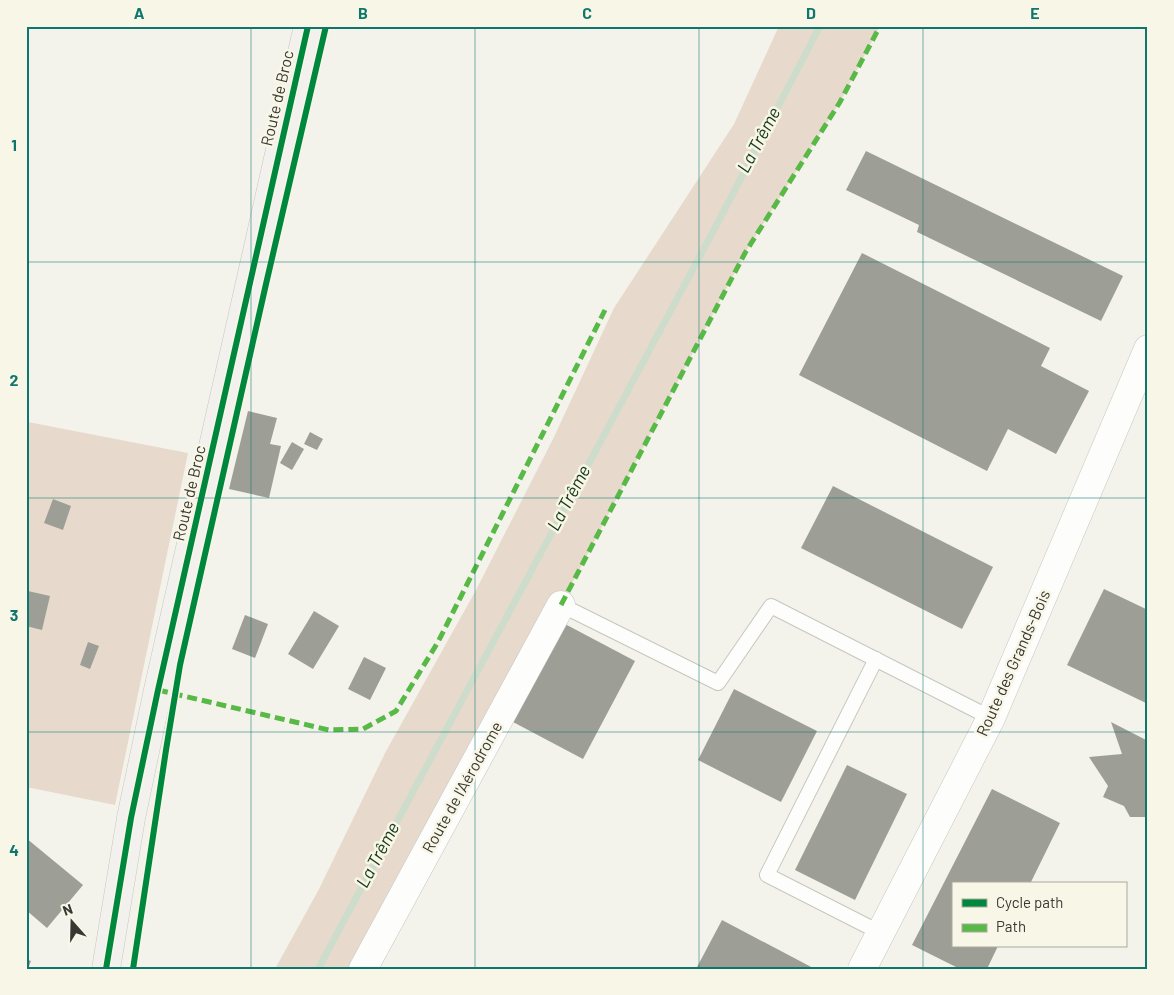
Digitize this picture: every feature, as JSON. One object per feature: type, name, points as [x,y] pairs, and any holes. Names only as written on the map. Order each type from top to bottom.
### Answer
[{"type":"main road","name":"Route de Broc","points":[[106,969],[131,818],[158,690],[308,26]]},
{"type":"street","name":"Route des Grands-Bois","points":[[862,969],[990,718],[1148,349]]},
{"type":"street","name":"Route de l'Aérodrome","points":[[363,969],[561,605]]},
{"type":"lane","points":[[561,605],[718,683],[771,606],[990,718]]},
{"type":"lane","points":[[876,659],[767,875],[880,933]]},
{"type":"shaded area","points":[[779,26],[880,26],[840,102],[745,253],[582,565],[363,969],[275,969],[319,889],[385,753],[476,590],[553,439],[614,308],[734,124]]},
{"type":"shaded area","points":[[28,422],[188,453],[115,805],[26,787],[26,429]]},
{"type":"building","points":[[866,151],[1123,276],[1101,321],[917,232],[919,225],[846,190]]},
{"type":"building","points":[[862,253],[1050,348],[1041,366],[1089,391],[1056,454],[1008,429],[987,471],[799,375]]},
{"type":"building","points":[[248,411],[277,418],[270,444],[281,446],[269,498],[229,489]]},
{"type":"building","points":[[310,432],[323,439],[317,450],[304,444]]},
{"type":"building","points":[[292,442],[304,449],[292,470],[280,463]]},
{"type":"building","points":[[833,486],[993,567],[962,629],[801,548]]},
{"type":"building","points":[[53,499],[71,506],[63,530],[44,523]]},
{"type":"building","points":[[1104,589],[1148,610],[1148,704],[1067,665]]},
{"type":"building","points":[[28,591],[50,596],[42,630],[26,626],[26,597]]},
{"type":"building","points":[[314,611],[339,626],[313,669],[288,654]]},
{"type":"building","points":[[245,615],[268,624],[255,658],[232,649]]},
{"type":"building","points":[[565,624],[635,661],[583,759],[513,722]]},
{"type":"building","points":[[88,642],[99,646],[90,669],[80,665]]},
{"type":"building","points":[[364,657],[386,668],[370,700],[348,689]]},
{"type":"building","points":[[734,689],[817,731],[781,802],[698,760]]},
{"type":"building","points":[[1111,722],[1148,741],[1148,817],[1130,817],[1124,806],[1103,797],[1108,786],[1089,757],[1122,754]]},
{"type":"building","points":[[847,765],[907,794],[855,900],[795,870]]},
{"type":"building","points":[[992,789],[1060,823],[1031,882],[952,882],[952,948],[997,948],[987,969],[960,969],[912,945]]},
{"type":"building","points":[[26,838],[83,885],[47,928],[26,910]]},
{"type":"building","points":[[722,920],[815,969],[696,969]]},
{"type":"building","points":[[26,959],[31,961],[28,969],[26,969]]},
{"type":"waterway","name":"La Trême","points":[[318,969],[716,226],[820,26]]},
{"type":"marked path","points":[[561,605],[745,253],[840,102],[880,26]]},
{"type":"marked path","points":[[158,690],[329,730],[363,729],[396,711],[438,642],[605,310]]},
{"type":"cycle path","points":[[106,969],[131,818],[158,690],[308,26]]},
{"type":"cycle path","points":[[133,969],[180,665],[326,26]]}]
